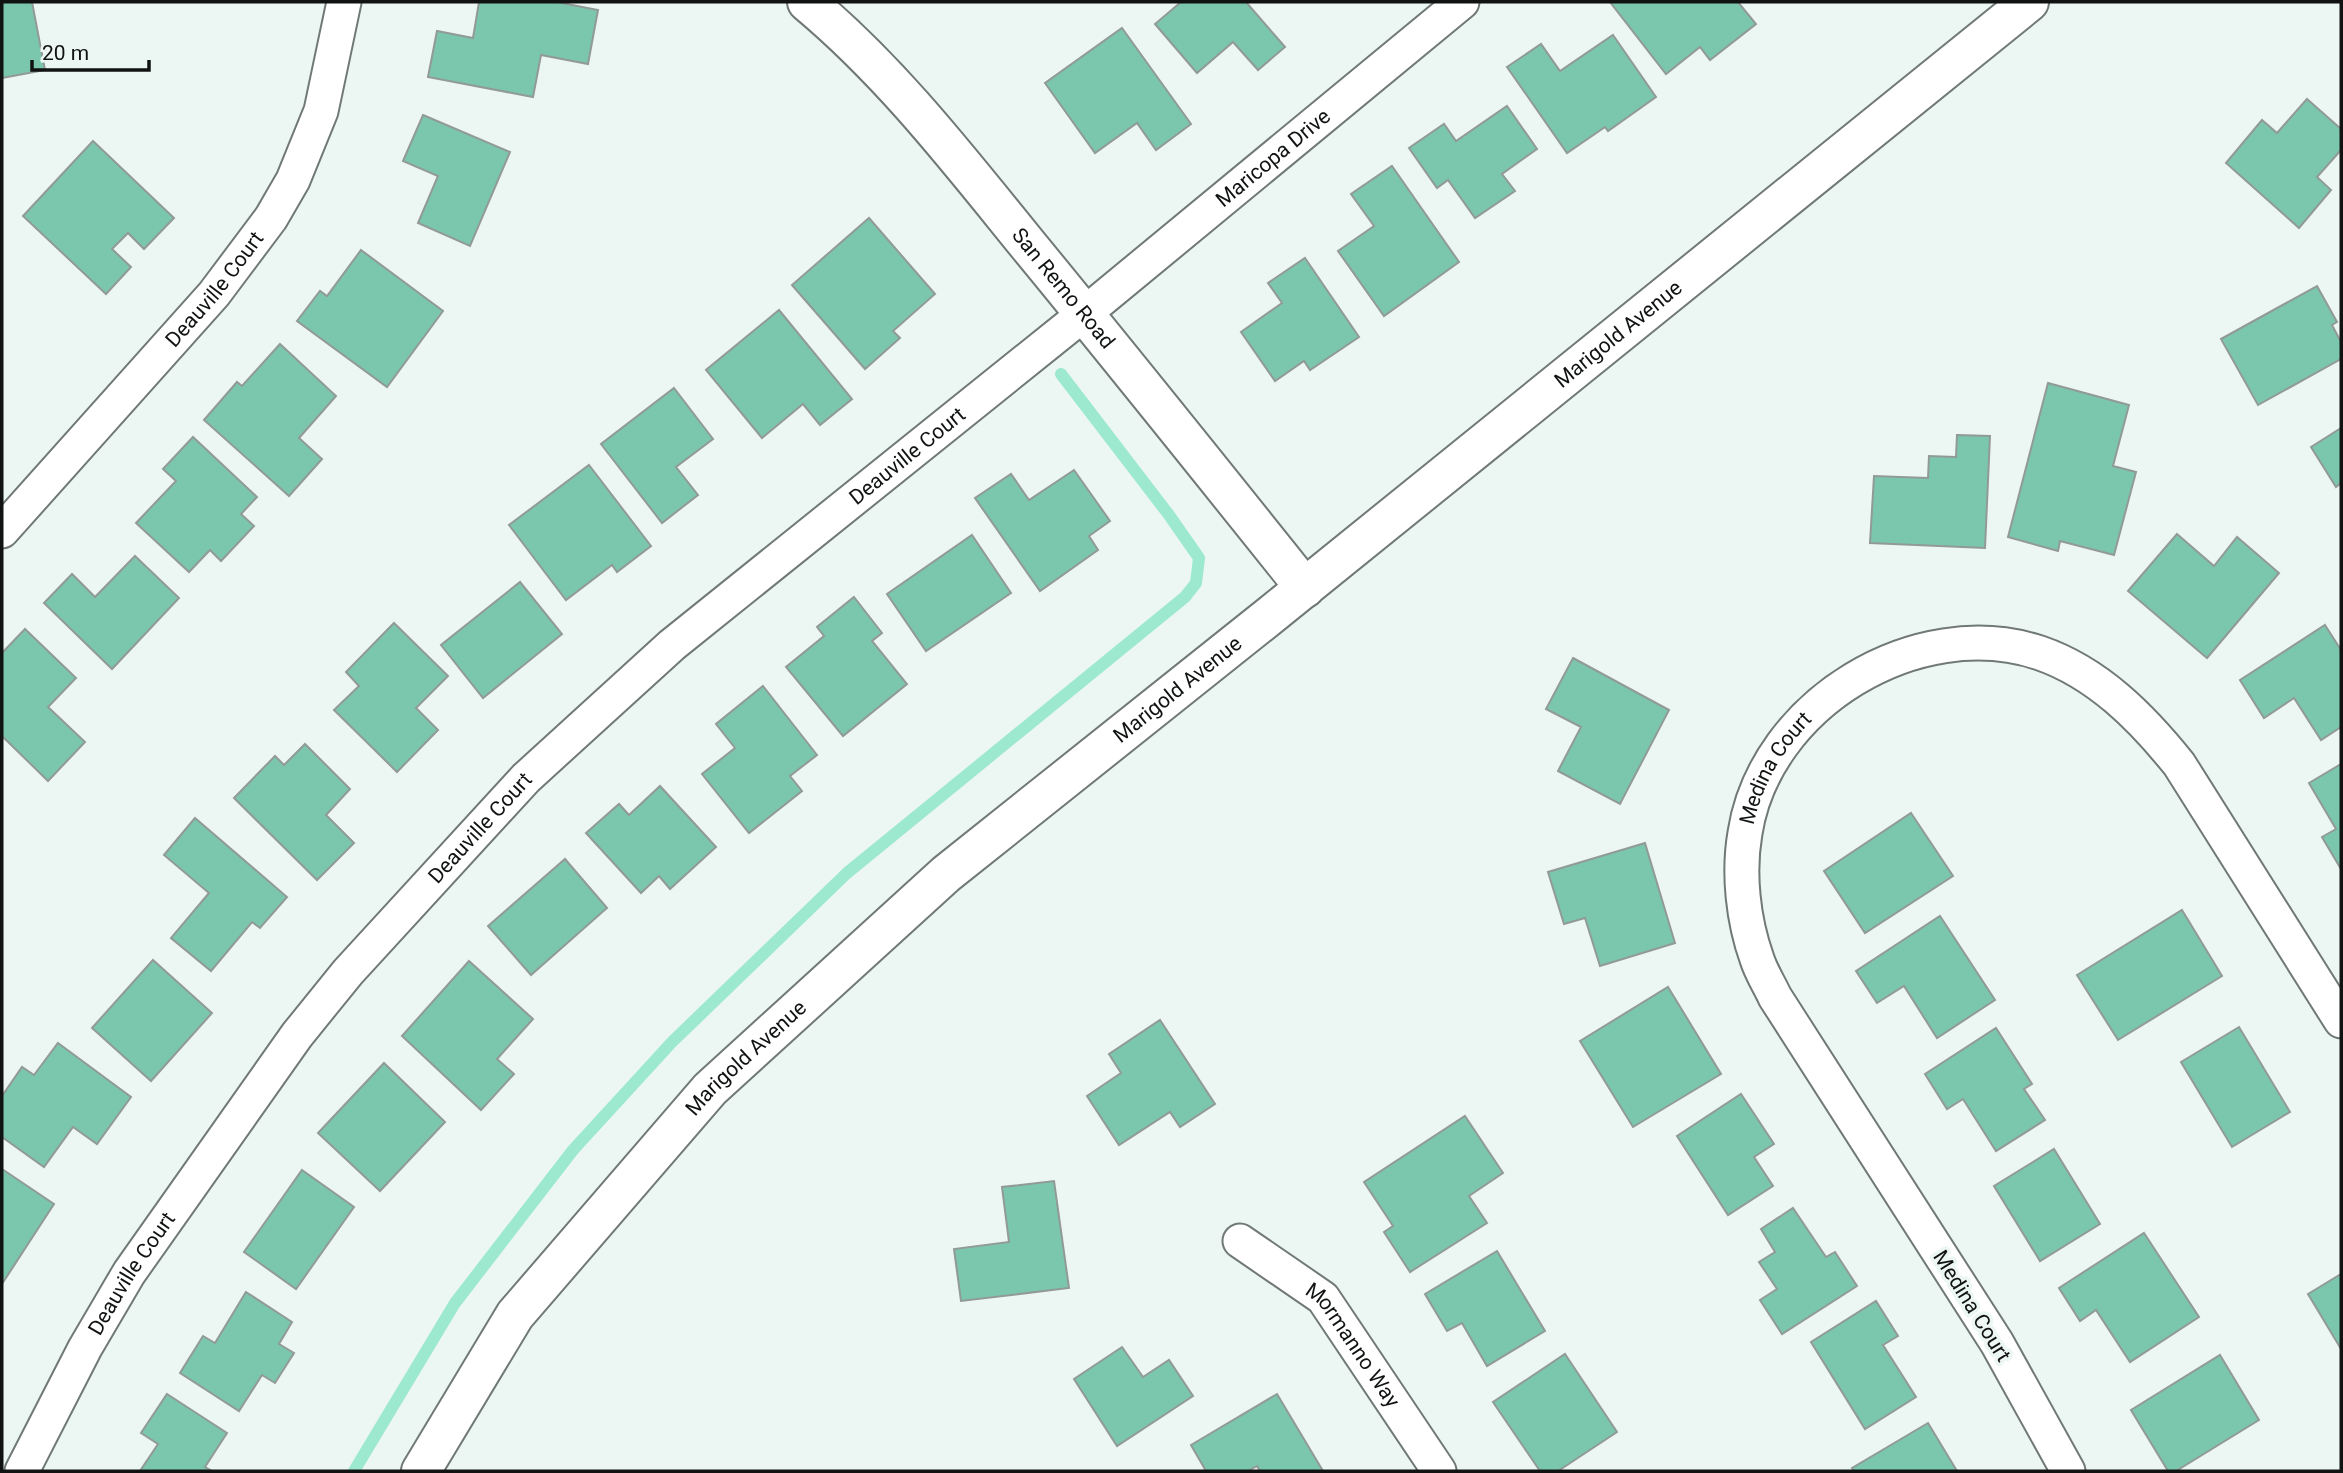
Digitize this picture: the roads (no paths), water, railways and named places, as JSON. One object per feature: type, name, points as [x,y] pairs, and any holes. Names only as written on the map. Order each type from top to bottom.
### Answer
[{"type":"main road","name":"San Remo Road","points":[[807,2],[868,58],[922,118],[1305,588]]},
{"type":"main road","name":"Marigold Avenue","points":[[421,1471],[515,1315],[710,1089],[946,874],[1305,588],[2029,2]]},
{"type":"street","name":"Deauville Court","points":[[2,531],[214,293],[271,218],[293,180],[321,111],[344,2]]},
{"type":"street","name":"Maricopa Drive","points":[[1084,314],[1462,2]]},
{"type":"street","name":"Deauville Court","points":[[22,1471],[85,1348],[130,1273],[297,1035],[410,902],[526,778],[672,645],[1084,314]]},
{"type":"street","name":"Medina Court","points":[[2068,1471],[1997,1343],[1775,997],[1757,959],[1747,921],[1741,869],[1745,831],[1756,794],[1769,768],[1787,739],[1828,698],[1860,674],[1892,659],[1930,649],[1967,644],[2003,645],[2039,653],[2067,664],[2119,699],[2152,730],[2179,764],[2341,1021]]},
{"type":"street","name":"Mormanno Way","points":[[1240,1241],[1323,1298],[1439,1471]]},
{"type":"waterway","points":[[354,1471],[455,1303],[573,1150],[672,1042],[847,873],[1185,597],[1196,583],[1199,558],[1061,374]]}]
